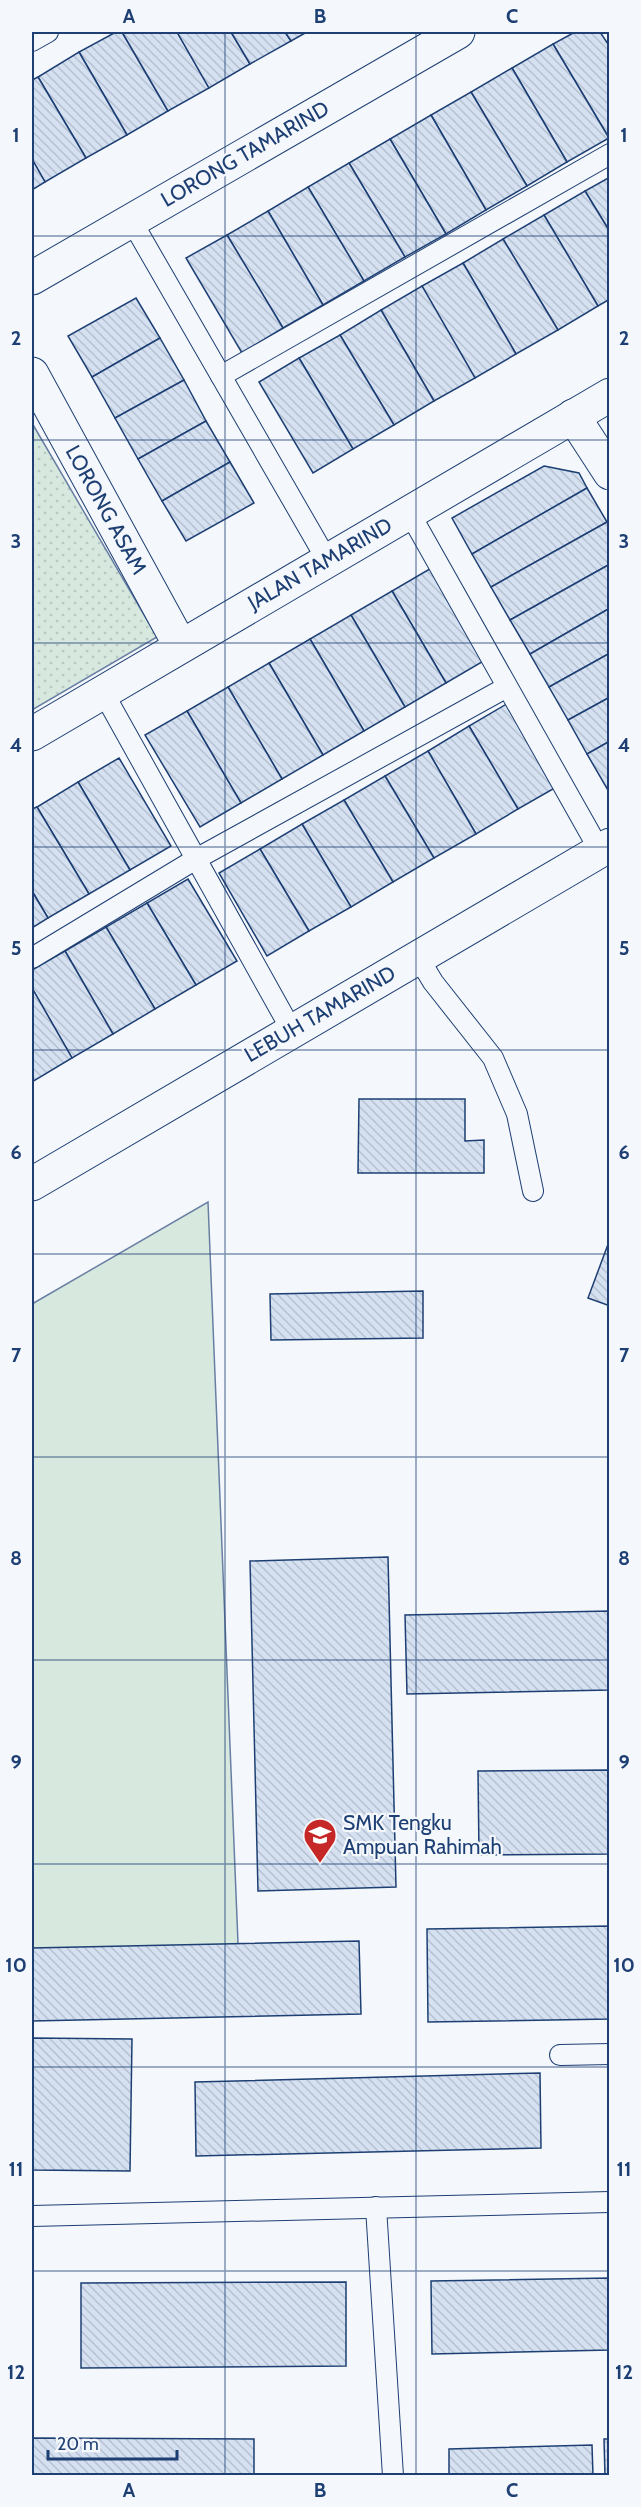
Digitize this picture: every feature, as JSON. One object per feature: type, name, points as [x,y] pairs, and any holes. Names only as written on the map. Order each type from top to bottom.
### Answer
[{"type":"street","name":"LORONG TAMARIND","points":[[32,278],[425,40],[458,32]]},
{"type":"street","name":"LORONG ASAM","points":[[32,374],[180,645]]},
{"type":"street","name":"JALAN TAMARIND","points":[[32,734],[609,395]]},
{"type":"street","points":[[573,416],[609,473]]},
{"type":"street","name":"LEBUH TAMARIND","points":[[32,1184],[604,848]]},
{"type":"lane","points":[[32,41],[48,32]]},
{"type":"lane","points":[[221,376],[609,154]]},
{"type":"lane","points":[[131,220],[327,560]]},
{"type":"lane","points":[[409,512],[507,687],[604,848]]},
{"type":"lane","points":[[32,958],[196,859],[507,687]]},
{"type":"lane","points":[[103,692],[292,1031]]},
{"type":"lane","points":[[418,957],[433,982],[493,1058],[517,1114],[533,1191]]},
{"type":"lane","points":[[560,2055],[609,2054]]},
{"type":"lane","points":[[32,2216],[609,2202]]},
{"type":"lane","points":[[376,2206],[393,2475]]},
{"type":"shaded area","points":[[32,423],[157,637],[32,710]]},
{"type":"shaded area","points":[[208,1202],[239,1968],[32,1974],[32,1304]]},
{"type":"building","points":[[116,32],[122,32],[168,111],[127,135],[79,52]]},
{"type":"building","points":[[122,32],[177,32],[209,88],[168,111]]},
{"type":"building","points":[[177,32],[231,32],[250,64],[209,88]]},
{"type":"building","points":[[231,32],[285,32],[291,41],[250,64]]},
{"type":"building","points":[[285,32],[307,32],[291,41]]},
{"type":"building","points":[[575,32],[600,32],[610,47],[609,138],[553,44]]},
{"type":"building","points":[[553,44],[609,138],[567,162],[512,68]]},
{"type":"building","points":[[79,52],[127,135],[86,158],[38,77]]},
{"type":"building","points":[[512,68],[567,162],[527,186],[471,92]]},
{"type":"building","points":[[38,77],[86,158],[45,182],[32,159],[32,80]]},
{"type":"building","points":[[471,92],[527,186],[486,210],[431,115]]},
{"type":"building","points":[[431,115],[486,210],[446,234],[390,139]]},
{"type":"building","points":[[390,139],[446,234],[405,257],[349,163]]},
{"type":"building","points":[[32,159],[45,182],[32,190]]},
{"type":"building","points":[[349,163],[405,257],[364,281],[308,187]]},
{"type":"building","points":[[610,177],[610,232],[585,191]]},
{"type":"building","points":[[308,187],[364,281],[323,305],[268,211]]},
{"type":"building","points":[[585,191],[610,232],[610,299],[598,306],[544,215]]},
{"type":"building","points":[[268,211],[323,305],[283,328],[227,235]]},
{"type":"building","points":[[544,215],[598,306],[558,330],[503,239]]},
{"type":"building","points":[[227,235],[283,328],[242,353],[186,258]]},
{"type":"building","points":[[503,239],[558,330],[516,354],[463,263]]},
{"type":"building","points":[[463,263],[516,354],[475,378],[422,286]]},
{"type":"building","points":[[422,286],[475,378],[434,401],[381,310]]},
{"type":"building","points":[[136,298],[160,338],[92,377],[68,336]]},
{"type":"building","points":[[381,310],[434,401],[394,425],[340,335]]},
{"type":"building","points":[[340,335],[394,425],[353,449],[299,358]]},
{"type":"building","points":[[160,338],[184,380],[115,418],[92,377]]},
{"type":"building","points":[[299,358],[353,449],[313,473],[259,382]]},
{"type":"building","points":[[184,380],[206,421],[138,459],[115,418]]},
{"type":"building","points":[[206,421],[230,462],[162,501],[138,459]]},
{"type":"building","points":[[230,462],[254,503],[186,541],[162,501]]},
{"type":"building","points":[[544,466],[579,473],[587,488],[472,554],[452,518]]},
{"type":"building","points":[[587,488],[607,522],[491,587],[472,554]]},
{"type":"building","points":[[607,522],[610,527],[610,564],[510,620],[491,587]]},
{"type":"building","points":[[610,564],[610,608],[530,654],[510,620]]},
{"type":"building","points":[[433,567],[487,659],[446,683],[392,591]]},
{"type":"building","points":[[392,591],[446,683],[405,707],[351,615]]},
{"type":"building","points":[[610,608],[610,653],[549,687],[530,654]]},
{"type":"building","points":[[351,615],[405,707],[364,731],[310,639]]},
{"type":"building","points":[[310,639],[364,731],[323,755],[269,663]]},
{"type":"building","points":[[610,653],[610,697],[568,720],[549,687]]},
{"type":"building","points":[[269,663],[323,755],[282,779],[228,687]]},
{"type":"building","points":[[228,687],[282,779],[241,803],[187,711]]},
{"type":"building","points":[[610,697],[610,741],[587,754],[568,720]]},
{"type":"building","points":[[510,702],[560,785],[518,809],[469,726]]},
{"type":"building","points":[[187,711],[241,803],[200,827],[145,735]]},
{"type":"building","points":[[469,726],[518,809],[476,834],[428,751]]},
{"type":"building","points":[[610,741],[610,792],[609,792],[587,754]]},
{"type":"building","points":[[428,751],[476,834],[434,858],[385,776]]},
{"type":"building","points":[[119,758],[171,846],[130,870],[78,782]]},
{"type":"building","points":[[385,776],[434,858],[393,882],[344,800]]},
{"type":"building","points":[[78,782],[130,870],[89,894],[37,807]]},
{"type":"building","points":[[344,800],[393,882],[351,907],[302,824]]},
{"type":"building","points":[[37,807],[89,894],[48,918],[32,891],[32,809]]},
{"type":"building","points":[[302,824],[351,907],[309,931],[260,849]]},
{"type":"building","points":[[260,849],[309,931],[267,956],[219,873]]},
{"type":"building","points":[[188,879],[237,961],[196,985],[147,903]]},
{"type":"building","points":[[32,891],[48,918],[32,928]]},
{"type":"building","points":[[147,903],[196,985],[155,1009],[106,927]]},
{"type":"building","points":[[106,927],[155,1009],[113,1034],[65,951]]},
{"type":"building","points":[[65,951],[113,1034],[72,1058],[32,988],[32,970]]},
{"type":"building","points":[[32,988],[72,1058],[32,1082]]},
{"type":"building","points":[[359,1099],[465,1099],[465,1141],[484,1140],[484,1173],[358,1173]]},
{"type":"building","points":[[610,1239],[610,1306],[588,1298]]},
{"type":"building","points":[[423,1291],[423,1338],[271,1340],[270,1294]]},
{"type":"building","points":[[388,1557],[396,1887],[258,1891],[250,1561]]},
{"type":"building","points":[[610,1611],[610,1690],[407,1694],[405,1615]]},
{"type":"building","points":[[610,1770],[610,1854],[479,1855],[478,1771]]},
{"type":"building","points":[[610,1926],[610,2019],[428,2022],[427,1929]]},
{"type":"building","points":[[359,1941],[361,2014],[32,2021],[32,1948]]},
{"type":"building","points":[[32,2038],[132,2039],[130,2171],[32,2170]]},
{"type":"building","points":[[540,2073],[541,2148],[196,2156],[195,2082]]},
{"type":"building","points":[[610,2278],[610,2350],[432,2354],[431,2281]]},
{"type":"building","points":[[346,2282],[346,2366],[81,2368],[81,2283]]},
{"type":"building","points":[[32,2438],[254,2439],[254,2476],[32,2476]]},
{"type":"building","points":[[604,2439],[610,2439],[610,2476],[605,2476]]},
{"type":"building","points":[[592,2445],[593,2476],[449,2476],[449,2449]]},
{"type":"place","name":"SMK Tengku Ampuan Rahimah","points":[[320,1864]]}]
